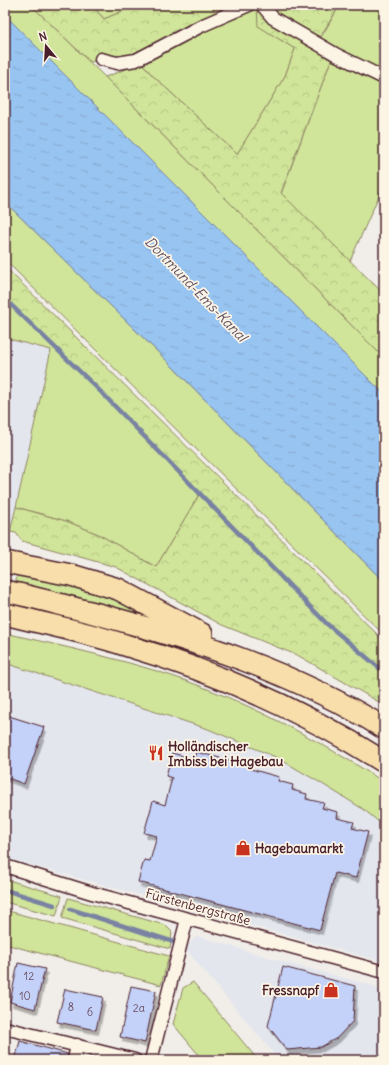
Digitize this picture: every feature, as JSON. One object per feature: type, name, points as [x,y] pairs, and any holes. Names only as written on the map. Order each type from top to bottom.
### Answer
[{"type":"highway","points":[[5,562],[72,575],[118,589],[195,631],[304,675],[346,707]]},
{"type":"highway","points":[[5,591],[149,628],[224,653],[278,674],[346,707],[384,728]]},
{"type":"highway","points":[[5,614],[125,644],[219,677],[301,714],[384,762]]},
{"type":"street","points":[[101,59],[118,63],[136,60],[201,26],[249,5]]},
{"type":"street","points":[[262,5],[273,18],[337,55],[384,78]]},
{"type":"street","name":"Fürstenbergstraße","points":[[5,866],[78,889],[384,972]]},
{"type":"street","points":[[151,1060],[186,919]]},
{"type":"street","points":[[5,1028],[135,1060]]},
{"type":"street","points":[[74,1060],[77,1045]]},
{"type":"shaded area","points":[[5,338],[51,350],[10,532],[5,533]]},
{"type":"shaded area","points":[[5,663],[208,729],[278,758],[363,809],[384,826],[384,962],[5,858]]},
{"type":"shaded area","points":[[196,937],[201,937],[284,962],[371,985],[384,994],[384,1060],[279,1060],[187,951],[189,944]]},
{"type":"green space","points":[[5,5],[31,5],[105,77],[384,358],[384,394],[5,15]]},
{"type":"green space","points":[[31,5],[92,5],[104,19],[137,5],[234,5],[197,20],[133,54],[90,62]]},
{"type":"green space","points":[[92,5],[137,5],[104,19]]},
{"type":"green space","points":[[257,5],[340,5],[313,48],[331,60],[281,193],[384,294],[384,358],[105,77],[142,63],[152,75],[237,154],[285,76],[295,49],[258,26]]},
{"type":"green space","points":[[340,5],[384,5],[384,72],[320,39]]},
{"type":"green space","points":[[257,9],[259,26],[295,49],[285,76],[237,154],[152,75],[142,63],[205,31]]},
{"type":"green space","points":[[331,60],[384,86],[384,184],[350,261],[281,194]]},
{"type":"green space","points":[[5,202],[168,362],[384,582],[384,635],[5,260]]},
{"type":"green space","points":[[5,267],[384,641],[384,705],[299,656],[222,625],[116,567],[22,541],[16,533],[10,532],[16,507],[66,521],[98,534],[156,567],[200,493],[99,390],[5,299]]},
{"type":"green space","points":[[5,299],[99,390],[200,493],[156,567],[98,534],[66,521],[16,507],[51,350],[5,338]]},
{"type":"green space","points":[[19,570],[112,594],[144,613],[143,617],[15,583]]},
{"type":"green space","points":[[5,633],[110,658],[172,676],[255,709],[334,751],[384,782],[384,826],[363,809],[278,758],[208,729],[5,663]]},
{"type":"green space","points":[[5,879],[62,896],[56,916],[5,902]]},
{"type":"green space","points":[[68,898],[165,925],[172,932],[170,949],[62,918]]},
{"type":"green space","points":[[5,910],[169,956],[161,985],[5,944]]},
{"type":"green space","points":[[193,982],[258,1060],[203,1060],[173,1024],[183,988]]},
{"type":"water","name":"Dortmund-Ems-Kanal","points":[[5,15],[384,394],[384,582],[168,362],[5,202]]},
{"type":"building","points":[[9,716],[44,727],[24,784],[5,777],[5,727]]},
{"type":"building","name":"Hagebaumarkt","points":[[196,752],[248,765],[247,768],[279,777],[278,781],[293,785],[292,790],[307,794],[306,799],[324,803],[322,808],[338,812],[337,818],[354,822],[352,828],[368,832],[356,878],[335,873],[320,930],[138,882],[144,860],[150,861],[157,836],[144,833],[153,801],[165,805],[172,778],[166,776],[172,753],[194,759]]},
{"type":"building","points":[[18,963],[45,969],[35,1009],[10,1002]]},
{"type":"building","points":[[283,967],[355,986],[353,1021],[337,1038],[321,1047],[287,1050],[268,1026]]},
{"type":"building","points":[[131,986],[156,991],[145,1043],[120,1037]]},
{"type":"building","points":[[65,989],[103,997],[96,1030],[57,1022]]},
{"type":"building","points":[[20,1041],[68,1054],[67,1060],[15,1060]]},
{"type":"waterway","points":[[5,299],[99,390],[327,624],[384,672]]},
{"type":"waterway","points":[[5,890],[54,905]]},
{"type":"waterway","points":[[70,909],[180,944]]},
{"type":"place","name":"Holländischer Imbiss bei Hagebau","points":[[156,753]]},
{"type":"place","name":"Hagebaumarkt","points":[[243,848]]},
{"type":"place","name":"Fressnapf","points":[[331,990]]}]
